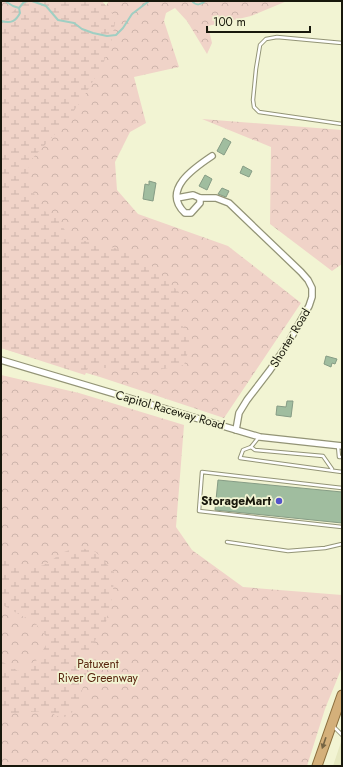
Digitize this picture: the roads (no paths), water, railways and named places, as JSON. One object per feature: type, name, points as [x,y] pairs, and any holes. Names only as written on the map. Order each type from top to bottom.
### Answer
[{"type":"highway","points":[[317,766],[342,695]]},
{"type":"street","points":[[200,198],[200,203],[191,213],[185,213],[178,203],[178,188],[184,177],[196,166],[212,156]]},
{"type":"street","name":"Shorter Road","points":[[177,198],[193,195],[200,198],[216,198],[229,203],[301,272],[308,280],[312,288],[312,297],[309,306],[287,345],[270,370],[246,400],[240,413],[236,430]]},
{"type":"street","name":"Capitol Raceway Road","points":[[1,360],[260,437],[340,446]]},
{"type":"lane","points":[[342,44],[276,37],[266,39],[260,45],[253,100],[254,107],[259,112],[342,124]]},
{"type":"lane","points":[[260,437],[251,447],[243,450],[240,458],[332,469],[342,472]]},
{"type":"lane","points":[[340,446],[339,457],[342,457]]},
{"type":"lane","points":[[251,447],[255,450],[323,456],[332,469]]},
{"type":"lane","points":[[342,488],[202,472],[199,511],[342,527]]},
{"type":"lane","points":[[227,542],[288,551],[325,548],[342,544]]},
{"type":"lane","points":[[331,724],[342,735]]},
{"type":"waterway","points":[[1,21],[13,21],[20,13],[19,8],[5,1]]},
{"type":"waterway","points":[[19,8],[24,2],[28,1]]},
{"type":"waterway","points":[[32,1],[46,6],[58,20],[74,23],[82,29],[107,36],[116,35],[123,28],[132,14],[149,1]]},
{"type":"waterway","points":[[192,1],[195,4],[205,1]]},
{"type":"place","name":"StorageMart","points":[[279,501]]},
{"type":"park label","name":"Patuxent River Greenway","points":[[98,671]]}]
